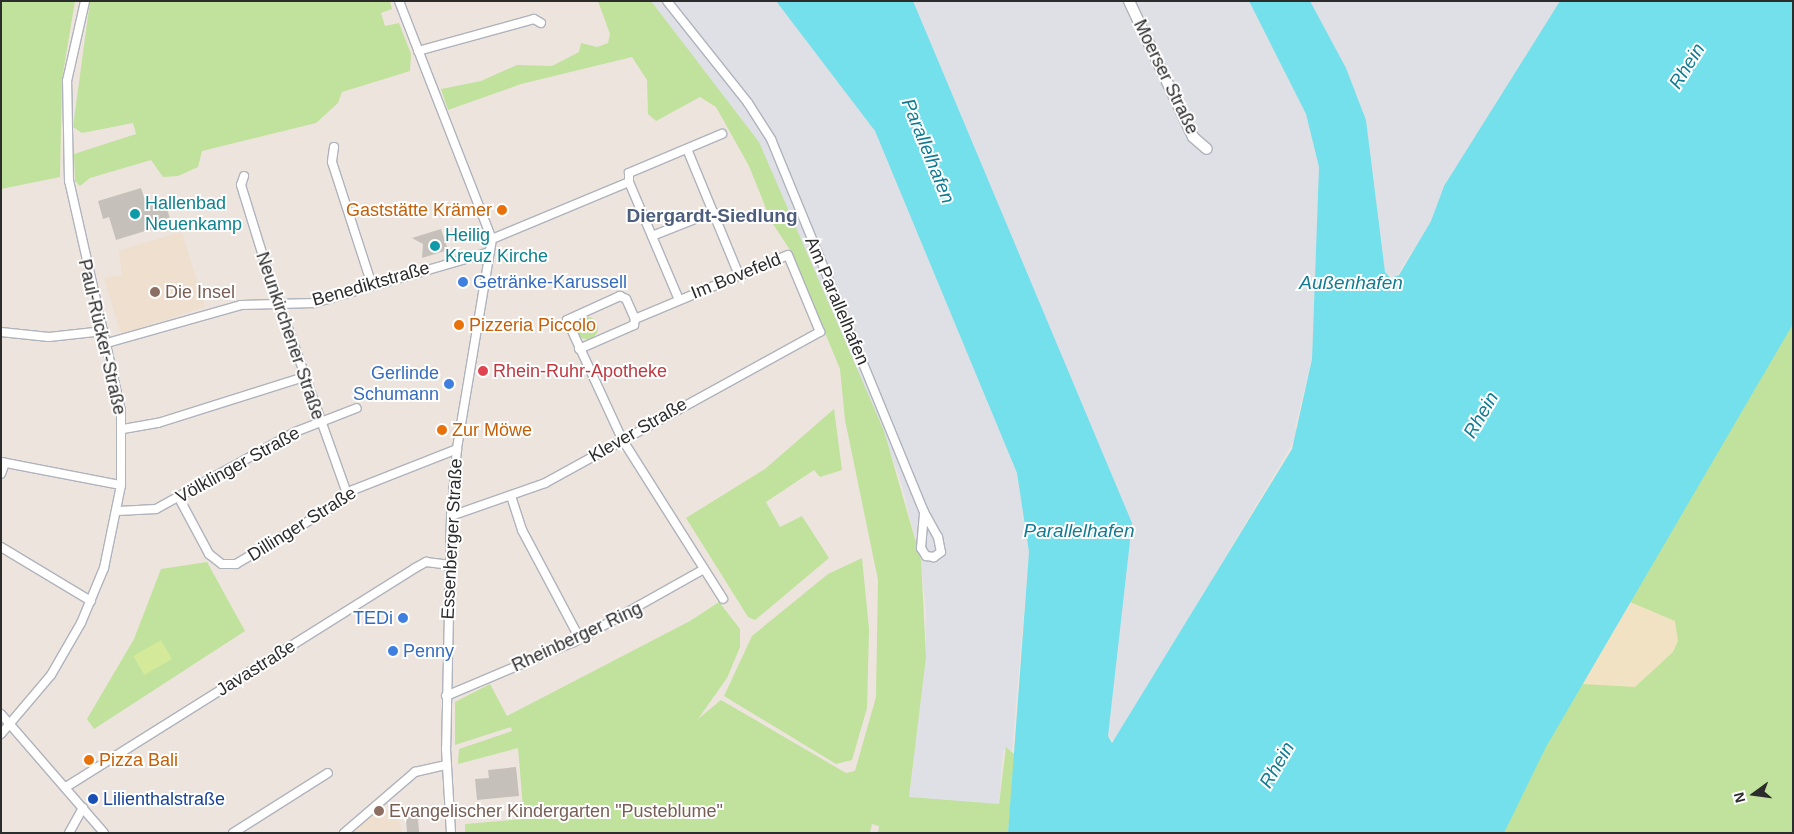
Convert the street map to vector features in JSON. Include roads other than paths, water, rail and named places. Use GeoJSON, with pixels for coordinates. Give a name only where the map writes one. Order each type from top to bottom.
{"type":"FeatureCollection","features":[{"type":"Feature","properties":{"kind":"street","name":"Paul-Rücker-Straße"},"geometry":{"type":"LineString","coordinates":[[1,734],[12,725],[51,675],[91,601],[118,511],[122,485],[123,429],[107,343],[76,226],[67,158],[67,81],[85,1]]}},
{"type":"Feature","properties":{"kind":"street"},"geometry":{"type":"LineString","coordinates":[[399,1],[492,239],[629,182]]}},
{"type":"Feature","properties":{"kind":"street","name":"Am Parallelhafen"},"geometry":{"type":"LineString","coordinates":[[667,1],[748,103],[771,139],[924,512],[941,548],[934,557],[926,556],[921,548],[924,512]]}},
{"type":"Feature","properties":{"kind":"street","name":"Moerser Straße"},"geometry":{"type":"LineString","coordinates":[[1129,1],[1193,137],[1207,149]]}},
{"type":"Feature","properties":{"kind":"street"},"geometry":{"type":"LineString","coordinates":[[418,51],[534,18],[541,23]]}},
{"type":"Feature","properties":{"kind":"street"},"geometry":{"type":"LineString","coordinates":[[678,300],[629,182],[629,173],[722,134]]}},
{"type":"Feature","properties":{"kind":"street"},"geometry":{"type":"LineString","coordinates":[[334,147],[332,162],[372,285]]}},
{"type":"Feature","properties":{"kind":"street"},"geometry":{"type":"LineString","coordinates":[[687,149],[740,275]]}},
{"type":"Feature","properties":{"kind":"street","name":"Neunkirchener Straße"},"geometry":{"type":"LineString","coordinates":[[244,176],[241,185],[278,303],[319,422],[347,494]]}},
{"type":"Feature","properties":{"kind":"street"},"geometry":{"type":"LineString","coordinates":[[652,236],[713,212]]}},
{"type":"Feature","properties":{"kind":"street","name":"Essenberger Straße"},"geometry":{"type":"LineString","coordinates":[[451,833],[446,765],[446,696],[451,516],[457,449],[492,239]]}},
{"type":"Feature","properties":{"kind":"street","name":"Benediktstraße"},"geometry":{"type":"LineString","coordinates":[[107,343],[241,304],[314,302],[490,252]]}},
{"type":"Feature","properties":{"kind":"street","name":"Im Bovefeld"},"geometry":{"type":"LineString","coordinates":[[579,349],[634,326],[635,319],[788,255],[820,332]]}},
{"type":"Feature","properties":{"kind":"street"},"geometry":{"type":"LineString","coordinates":[[635,319],[626,299],[620,296],[570,318],[568,324],[622,439],[724,599]]}},
{"type":"Feature","properties":{"kind":"street"},"geometry":{"type":"LineString","coordinates":[[1,332],[49,337],[104,331]]}},
{"type":"Feature","properties":{"kind":"street","name":"Klever Straße"},"geometry":{"type":"LineString","coordinates":[[451,516],[545,483],[622,439],[820,332]]}},
{"type":"Feature","properties":{"kind":"street"},"geometry":{"type":"LineString","coordinates":[[123,429],[158,423],[304,378]]}},
{"type":"Feature","properties":{"kind":"street","name":"Völklinger Straße"},"geometry":{"type":"LineString","coordinates":[[118,511],[146,513],[178,498],[319,422],[357,408]]}},
{"type":"Feature","properties":{"kind":"street","name":"Dillinger Straße"},"geometry":{"type":"LineString","coordinates":[[178,498],[209,554],[229,565],[277,543],[347,494],[457,449]]}},
{"type":"Feature","properties":{"kind":"street"},"geometry":{"type":"LineString","coordinates":[[1,474],[3,463],[122,485]]}},
{"type":"Feature","properties":{"kind":"street"},"geometry":{"type":"LineString","coordinates":[[511,496],[522,530],[580,639]]}},
{"type":"Feature","properties":{"kind":"street"},"geometry":{"type":"LineString","coordinates":[[1,547],[91,601]]}},
{"type":"Feature","properties":{"kind":"street","name":"Javastraße"},"geometry":{"type":"LineString","coordinates":[[66,787],[415,568],[426,562],[449,565]]}},
{"type":"Feature","properties":{"kind":"street","name":"Rheinberger Ring"},"geometry":{"type":"LineString","coordinates":[[446,696],[580,639],[704,570]]}},
{"type":"Feature","properties":{"kind":"street"},"geometry":{"type":"LineString","coordinates":[[1,714],[104,833]]}},
{"type":"Feature","properties":{"kind":"street"},"geometry":{"type":"LineString","coordinates":[[344,833],[415,772],[446,765]]}},
{"type":"Feature","properties":{"kind":"street"},"geometry":{"type":"LineString","coordinates":[[233,833],[328,774]]}},
{"type":"Feature","properties":{"kind":"street"},"geometry":{"type":"LineString","coordinates":[[69,833],[83,808]]}},
{"type":"Feature","properties":{"kind":"water"},"geometry":{"type":"Polygon","coordinates":[[[776,1],[913,1],[1132,523],[1108,736],[1112,743],[1292,449],[1312,359],[1319,167],[1306,114],[1249,1],[1310,1],[1346,68],[1366,120],[1385,272],[1391,278],[1399,275],[1431,221],[1444,186],[1560,1],[1793,1],[1793,324],[1546,747],[1504,833],[1008,833],[1029,552],[1017,473],[875,131],[776,1]]]}},
{"type":"Feature","properties":{"kind":"place","name":"Gaststätte Krämer"},"geometry":{"type":"Point","coordinates":[502,210]}},
{"type":"Feature","properties":{"kind":"place","name":"Hallenbad Neuenkamp"},"geometry":{"type":"Point","coordinates":[135,214]}},
{"type":"Feature","properties":{"kind":"place","name":"Heilig Kreuz Kirche"},"geometry":{"type":"Point","coordinates":[435,246]}},
{"type":"Feature","properties":{"kind":"place","name":"Getränke-Karussell"},"geometry":{"type":"Point","coordinates":[463,282]}},
{"type":"Feature","properties":{"kind":"place","name":"Die Insel"},"geometry":{"type":"Point","coordinates":[155,292]}},
{"type":"Feature","properties":{"kind":"place","name":"Pizzeria Piccolo"},"geometry":{"type":"Point","coordinates":[459,325]}},
{"type":"Feature","properties":{"kind":"place","name":"Rhein-Ruhr-Apotheke"},"geometry":{"type":"Point","coordinates":[483,371]}},
{"type":"Feature","properties":{"kind":"place","name":"Gerlinde Schumann"},"geometry":{"type":"Point","coordinates":[449,384]}},
{"type":"Feature","properties":{"kind":"place","name":"Zur Möwe"},"geometry":{"type":"Point","coordinates":[442,430]}},
{"type":"Feature","properties":{"kind":"place","name":"TEDi"},"geometry":{"type":"Point","coordinates":[403,618]}},
{"type":"Feature","properties":{"kind":"place","name":"Penny"},"geometry":{"type":"Point","coordinates":[393,651]}},
{"type":"Feature","properties":{"kind":"place","name":"Pizza Bali"},"geometry":{"type":"Point","coordinates":[89,760]}},
{"type":"Feature","properties":{"kind":"place","name":"Lilienthalstraße"},"geometry":{"type":"Point","coordinates":[93,799]}},
{"type":"Feature","properties":{"kind":"place","name":"Evangelischer Kindergarten \"Pusteblume\""},"geometry":{"type":"Point","coordinates":[379,811]}},
{"type":"Feature","properties":{"kind":"district","name":"Diergardt-Siedlung"},"geometry":{"type":"Point","coordinates":[712,216]}},
{"type":"Feature","properties":{"kind":"water label","name":"Rhein"},"geometry":{"type":"Point","coordinates":[1687,66]}},
{"type":"Feature","properties":{"kind":"water label","name":"Parallelhafen"},"geometry":{"type":"Point","coordinates":[928,151]}},
{"type":"Feature","properties":{"kind":"water label","name":"Außenhafen"},"geometry":{"type":"Point","coordinates":[1351,283]}},
{"type":"Feature","properties":{"kind":"water label","name":"Rhein"},"geometry":{"type":"Point","coordinates":[1481,415]}},
{"type":"Feature","properties":{"kind":"water label","name":"Parallelhafen"},"geometry":{"type":"Point","coordinates":[1079,531]}},
{"type":"Feature","properties":{"kind":"water label","name":"Rhein"},"geometry":{"type":"Point","coordinates":[1277,765]}}]}
